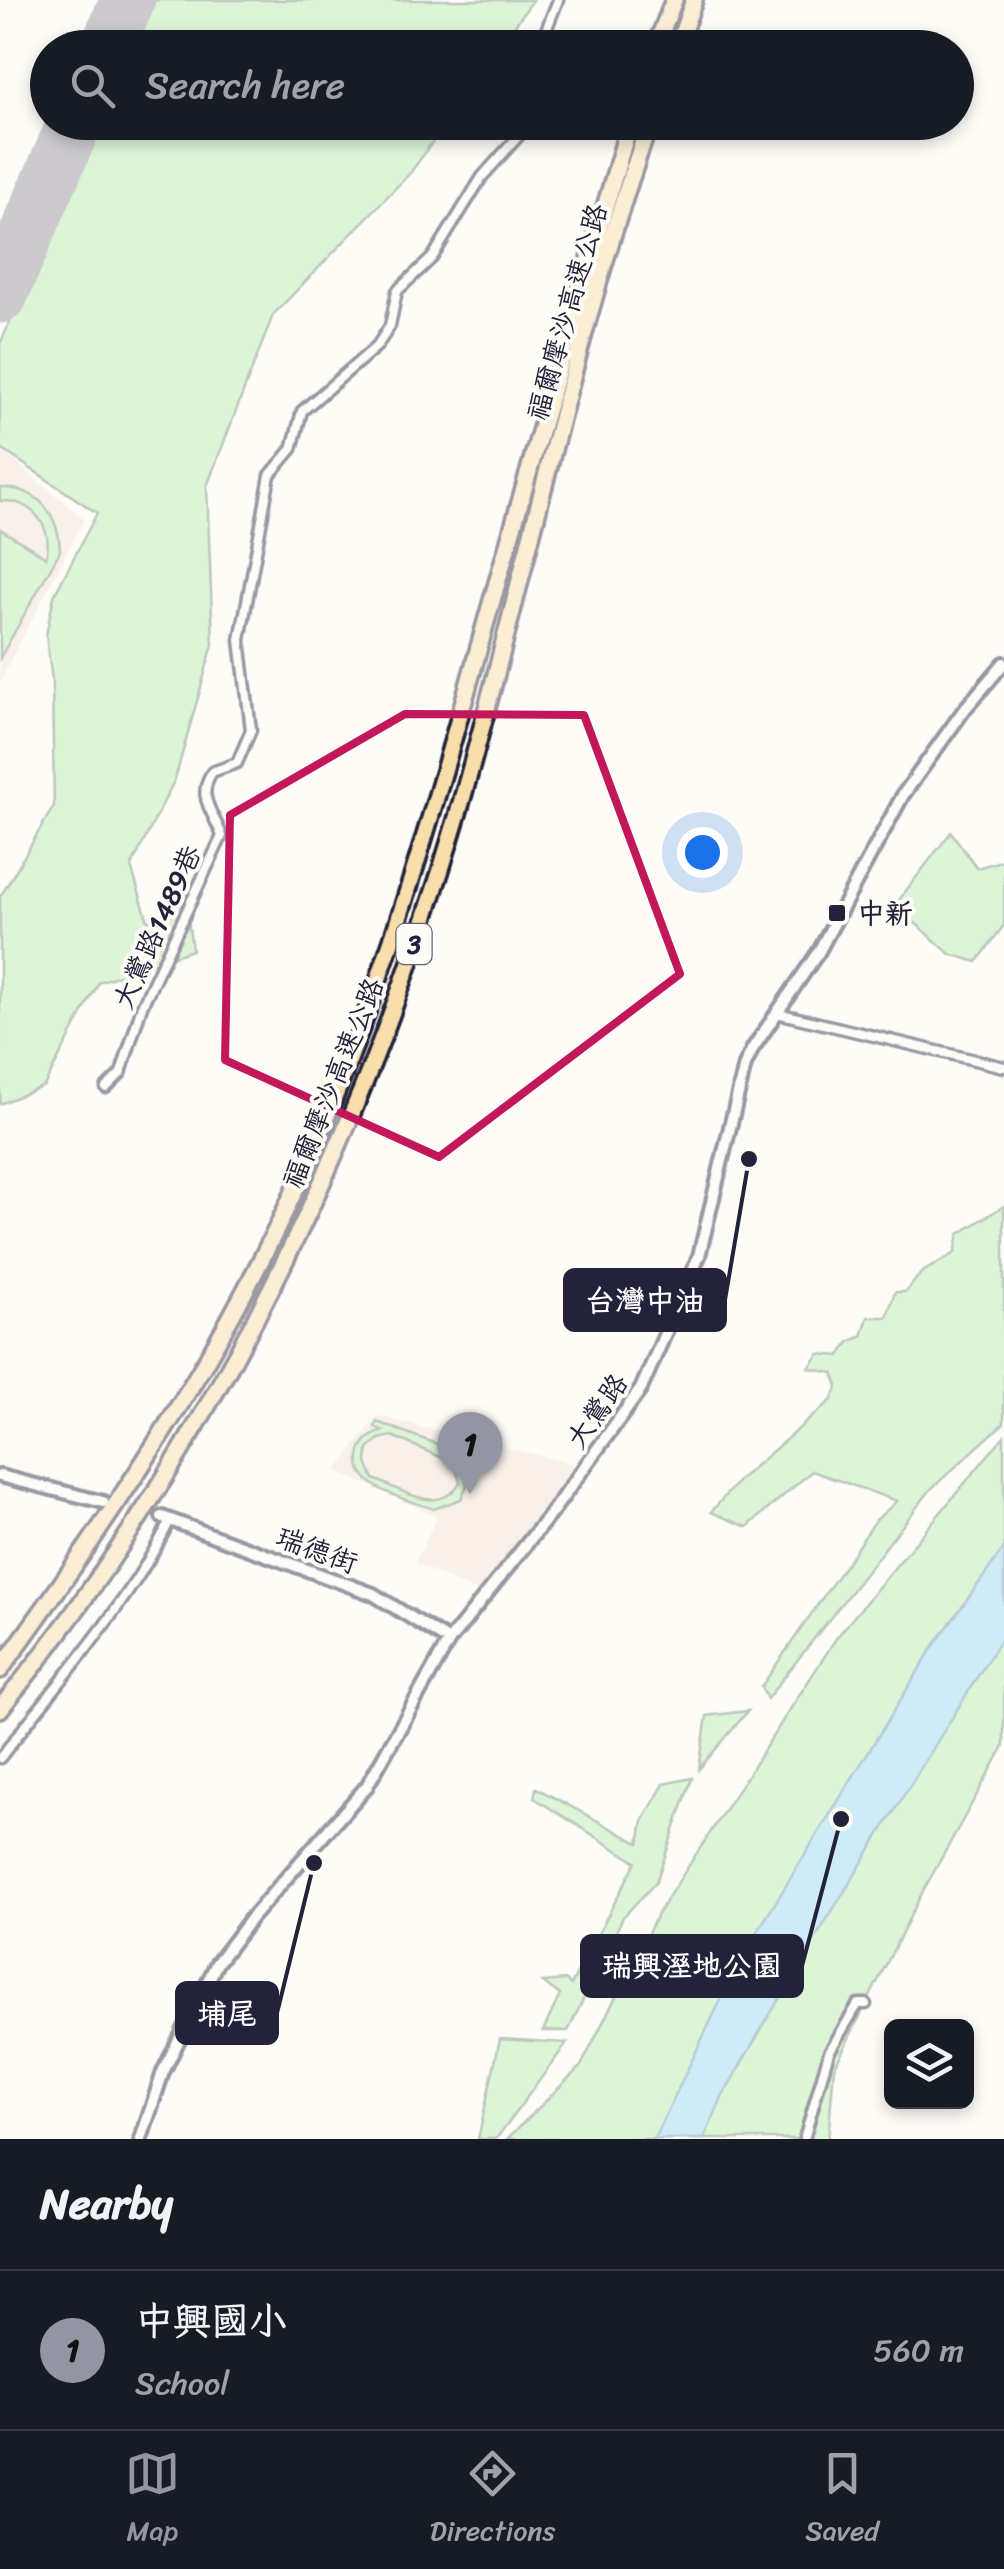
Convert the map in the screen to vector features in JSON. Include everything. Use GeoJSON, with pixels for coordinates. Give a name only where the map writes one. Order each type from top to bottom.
{"type":"FeatureCollection","features":[{"type":"Feature","properties":{"kind":"highway"},"geometry":{"type":"LineString","coordinates":[[662,30],[674,0]]}},
{"type":"Feature","properties":{"kind":"highway"},"geometry":{"type":"LineString","coordinates":[[683,30],[694,0]]}},
{"type":"Feature","properties":{"kind":"highway","name":"福爾摩沙高速公路"},"geometry":{"type":"LineString","coordinates":[[0,1670],[156,1446],[214,1350],[265,1252],[342,1075],[388,960],[435,812],[625,140]]}},
{"type":"Feature","properties":{"kind":"highway","name":"福爾摩沙高速公路"},"geometry":{"type":"LineString","coordinates":[[0,1709],[178,1461],[287,1261],[356,1098],[456,820],[553,451],[645,140]]}},
{"type":"Feature","properties":{"kind":"street"},"geometry":{"type":"LineString","coordinates":[[546,30],[558,0]]}},
{"type":"Feature","properties":{"kind":"street","name":"大鶯路1489巷"},"geometry":{"type":"LineString","coordinates":[[106,1088],[121,1073],[142,1006],[222,836],[203,798],[204,784],[212,772],[236,764],[251,730],[240,640],[270,475],[292,449],[302,411],[377,346],[390,326],[397,291],[420,268],[466,207],[482,177],[515,140]]}},
{"type":"Feature","properties":{"kind":"street","name":"大鶯路"},"geometry":{"type":"LineString","coordinates":[[142,2139],[163,2072],[217,1963],[252,1917],[367,1786],[449,1641],[552,1512],[649,1374],[700,1256],[745,1065],[819,951],[903,796],[964,710],[1004,663]]}},
{"type":"Feature","properties":{"kind":"street"},"geometry":{"type":"LineString","coordinates":[[777,1013],[1004,1068]]}},
{"type":"Feature","properties":{"kind":"street"},"geometry":{"type":"LineString","coordinates":[[0,1476],[103,1502]]}},
{"type":"Feature","properties":{"kind":"street"},"geometry":{"type":"LineString","coordinates":[[0,1758],[160,1542],[166,1518]]}},
{"type":"Feature","properties":{"kind":"street","name":"瑞德街"},"geometry":{"type":"LineString","coordinates":[[166,1518],[373,1594],[449,1641]]}},
{"type":"Feature","properties":{"kind":"street"},"geometry":{"type":"LineString","coordinates":[[804,2139],[829,2052],[858,2004],[866,2004]]}},
{"type":"Feature","properties":{"kind":"highlighted area"},"geometry":{"type":"Polygon","coordinates":[[[405,714],[584,715],[680,974],[439,1157],[225,1060],[230,815],[405,714]]]}},
{"type":"Feature","properties":{"kind":"shaded area"},"geometry":{"type":"Polygon","coordinates":[[[0,449],[84,519],[0,681],[0,449]]]}},
{"type":"Feature","properties":{"kind":"shaded area"},"geometry":{"type":"Polygon","coordinates":[[[377,1416],[574,1464],[520,1545],[478,1593],[415,1563],[437,1517],[337,1471],[377,1416]]]}},
{"type":"Feature","properties":{"kind":"green space"},"geometry":{"type":"Polygon","coordinates":[[[152,0],[533,0],[511,30],[139,30],[152,0]]]}},
{"type":"Feature","properties":{"kind":"green space"},"geometry":{"type":"Polygon","coordinates":[[[92,140],[434,140],[411,172],[273,315],[207,486],[213,644],[175,779],[131,867],[148,921],[187,910],[192,950],[99,982],[44,1086],[0,1104],[0,897],[54,806],[52,680],[46,635],[54,596],[97,513],[0,448],[0,344],[92,140]]]}},
{"type":"Feature","properties":{"kind":"green space"},"geometry":{"type":"Polygon","coordinates":[[[0,488],[26,492],[44,506],[56,526],[60,551],[0,658],[0,529],[46,557],[48,546],[38,517],[21,505],[0,501],[0,488]]]}},
{"type":"Feature","properties":{"kind":"green space"},"geometry":{"type":"Polygon","coordinates":[[[951,832],[977,868],[1004,860],[1004,925],[977,962],[950,954],[895,905],[951,832]]]}},
{"type":"Feature","properties":{"kind":"green space"},"geometry":{"type":"Polygon","coordinates":[[[1004,1206],[1004,1423],[931,1489],[767,1699],[761,1687],[876,1520],[897,1501],[812,1471],[747,1527],[711,1512],[740,1479],[832,1400],[838,1386],[833,1373],[809,1368],[819,1354],[840,1356],[849,1342],[862,1336],[868,1317],[887,1317],[895,1292],[906,1292],[921,1273],[955,1253],[959,1234],[1004,1206]]]}},
{"type":"Feature","properties":{"kind":"green space"},"geometry":{"type":"Polygon","coordinates":[[[377,1422],[480,1460],[475,1469],[463,1464],[467,1485],[461,1499],[434,1509],[372,1483],[359,1464],[364,1443],[383,1431],[375,1427],[377,1422]],[[392,1436],[379,1439],[368,1449],[367,1463],[374,1479],[420,1498],[442,1498],[452,1492],[460,1482],[454,1463],[392,1436]]]}},
{"type":"Feature","properties":{"kind":"green space"},"geometry":{"type":"Polygon","coordinates":[[[1004,1436],[1004,1746],[922,1893],[834,2068],[828,2139],[507,2139],[581,2066],[658,1913],[837,1637],[1004,1436]]]}},
{"type":"Feature","properties":{"kind":"green space"},"geometry":{"type":"Polygon","coordinates":[[[748,1711],[699,1769],[707,1716],[748,1711]]]}},
{"type":"Feature","properties":{"kind":"green space"},"geometry":{"type":"Polygon","coordinates":[[[692,1778],[656,1882],[623,1917],[568,2031],[543,2031],[560,1995],[543,1982],[565,1980],[571,1985],[636,1862],[534,1798],[536,1788],[639,1843],[643,1821],[664,1784],[692,1778]]]}},
{"type":"Feature","properties":{"kind":"green space"},"geometry":{"type":"Polygon","coordinates":[[[500,2039],[567,2043],[496,2139],[478,2139],[500,2039]]]}},
{"type":"Feature","properties":{"kind":"water"},"geometry":{"type":"Polygon","coordinates":[[[1004,1548],[1004,1634],[800,1963],[723,2095],[704,2139],[654,2139],[740,1960],[933,1647],[1004,1548]]]}},
{"type":"Feature","properties":{"kind":"runway"},"geometry":{"type":"LineString","coordinates":[[115,30],[128,0]]}},
{"type":"Feature","properties":{"kind":"runway"},"geometry":{"type":"LineString","coordinates":[[0,296],[67,140]]}},
{"type":"Feature","properties":{"kind":"tunnel"},"geometry":{"type":"LineString","coordinates":[[114,1505],[162,1517]]}},
{"type":"Feature","properties":{"kind":"place","name":"中新"},"geometry":{"type":"Point","coordinates":[837,913]}},
{"type":"Feature","properties":{"kind":"place","name":"台灣中油"},"geometry":{"type":"Point","coordinates":[749,1159]}},
{"type":"Feature","properties":{"kind":"place","name":"中興國小"},"geometry":{"type":"Point","coordinates":[470,1494]}},
{"type":"Feature","properties":{"kind":"place","name":"瑞興溼地公園"},"geometry":{"type":"Point","coordinates":[841,1819]}},
{"type":"Feature","properties":{"kind":"place","name":"埔尾"},"geometry":{"type":"Point","coordinates":[314,1863]}}]}
